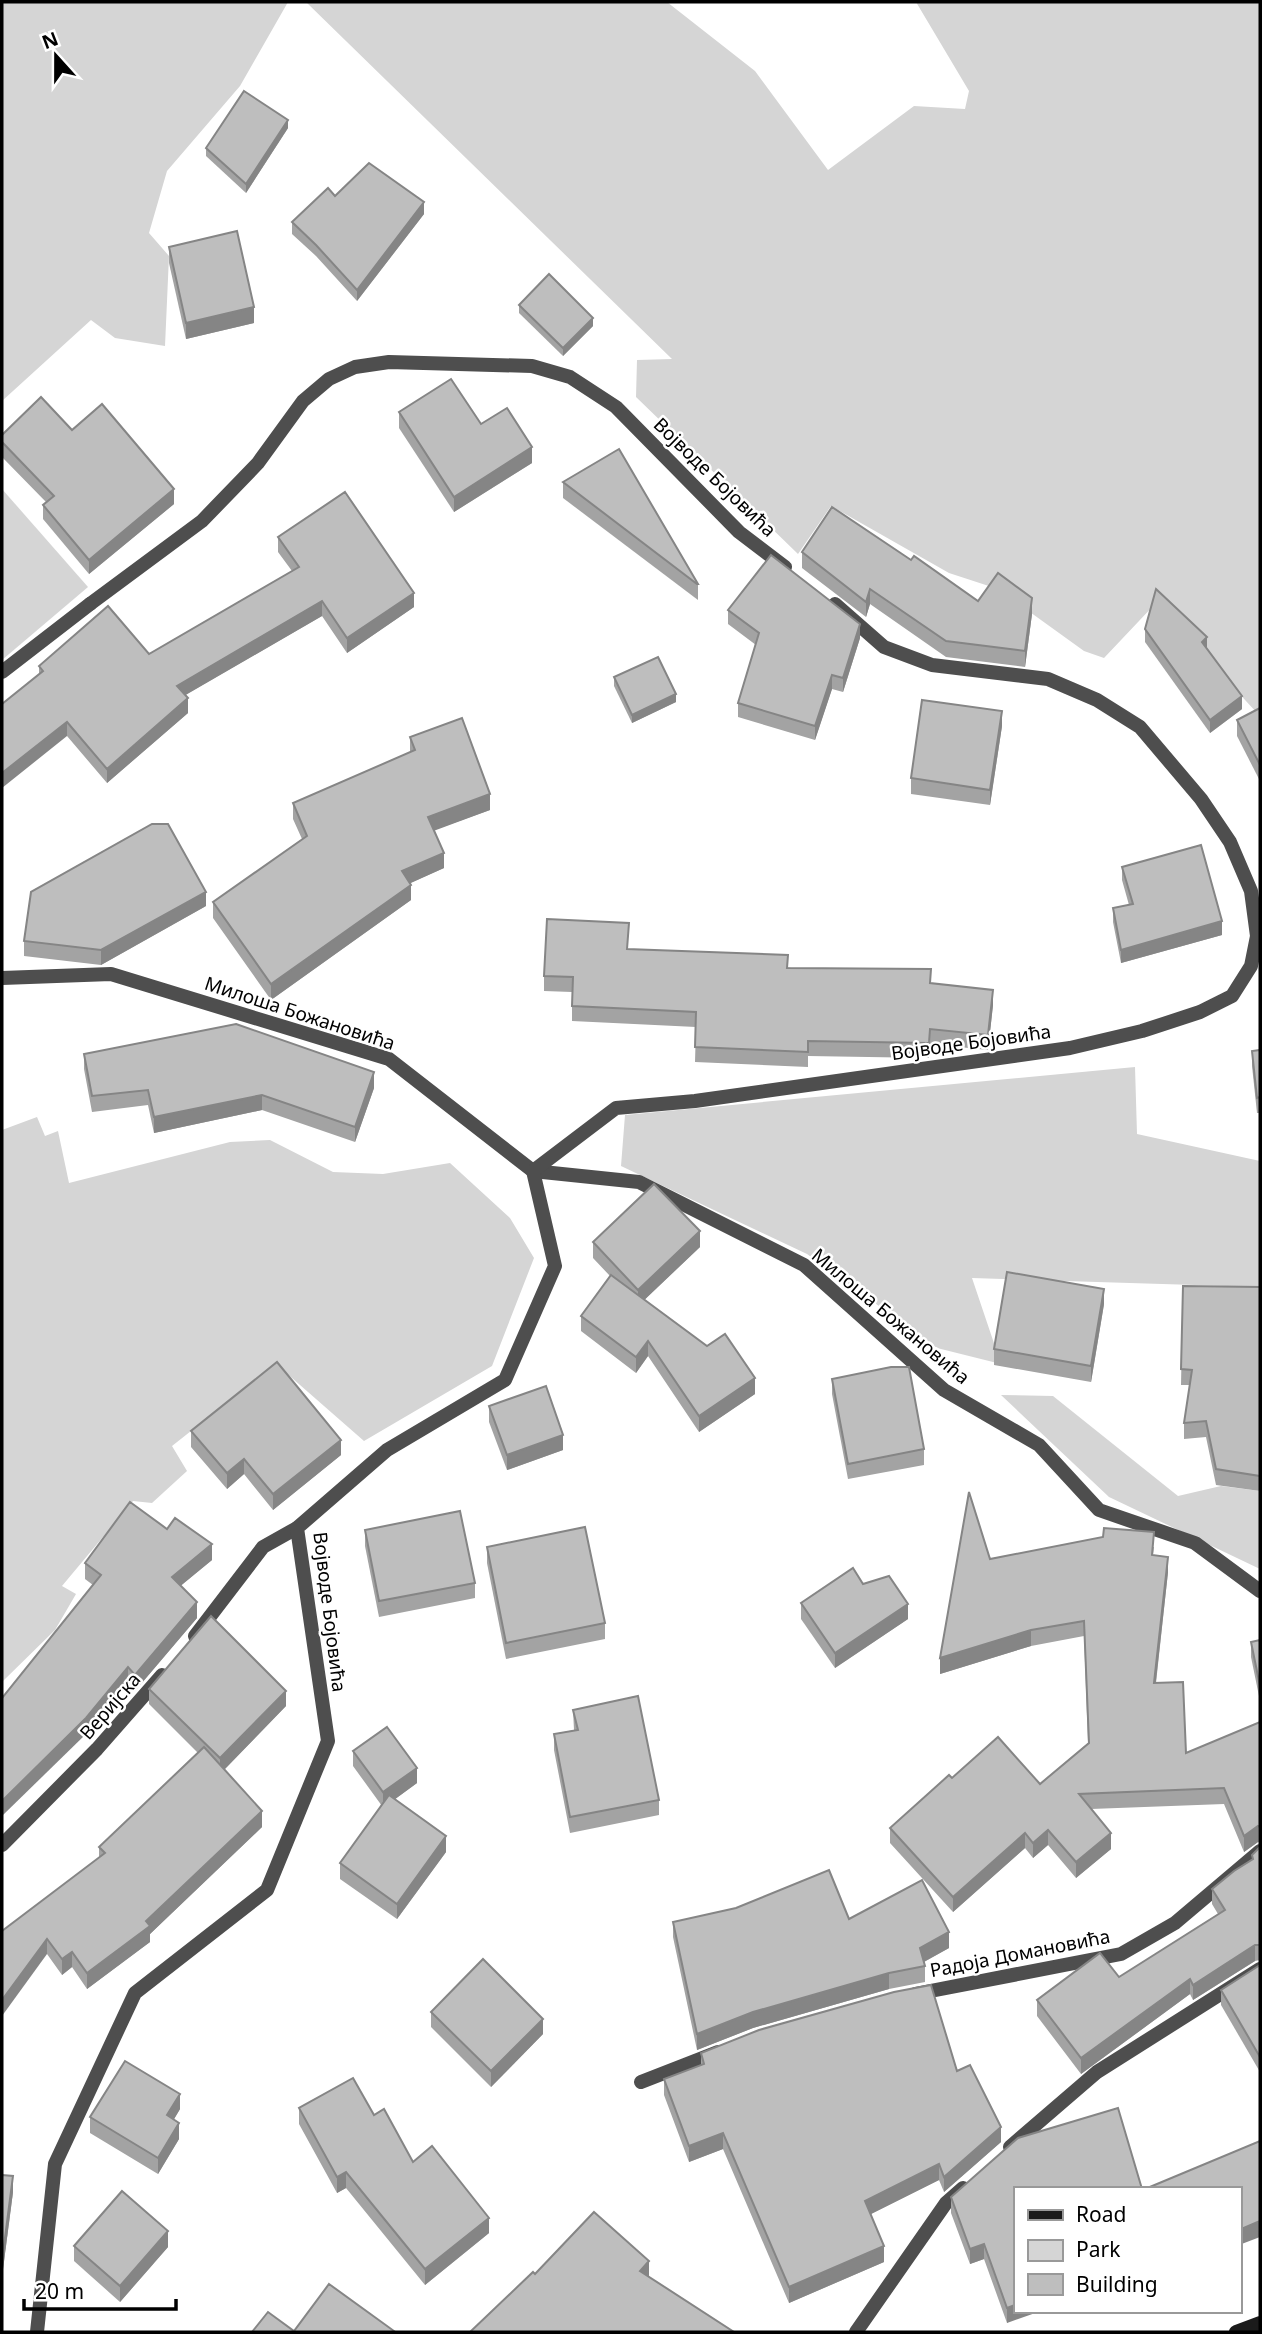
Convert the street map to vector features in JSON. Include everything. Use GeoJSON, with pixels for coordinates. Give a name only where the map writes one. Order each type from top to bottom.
{"type":"FeatureCollection","features":[{"type":"Feature","properties":{"kind":"street","name":"Војводе Бојовића"},"geometry":{"type":"LineString","coordinates":[[2,672],[202,521],[258,463],[303,401],[330,379],[355,367],[389,362],[532,366],[570,376],[616,407],[739,531],[792,572]]}},
{"type":"Feature","properties":{"kind":"street","name":"Војводе Бојовића"},"geometry":{"type":"LineString","coordinates":[[37,2332],[55,2164],[135,1993],[267,1890],[328,1741],[297,1528],[387,1450],[505,1380],[555,1266],[533,1171],[616,1108],[695,1101],[1070,1048],[1142,1031],[1200,1012],[1232,996],[1251,966],[1257,936],[1251,891],[1230,842],[1200,799],[1140,727],[1097,700],[1048,679],[932,664],[884,647],[824,596]]}},
{"type":"Feature","properties":{"kind":"street","name":"Милоша Божановића"},"geometry":{"type":"LineString","coordinates":[[2,978],[111,974],[390,1059],[533,1171],[639,1182],[804,1265],[944,1390],[1040,1445],[1099,1510],[1195,1543],[1260,1591]]}},
{"type":"Feature","properties":{"kind":"street"},"geometry":{"type":"LineString","coordinates":[[186,1648],[263,1547],[297,1528]]}},
{"type":"Feature","properties":{"kind":"street","name":"Веријска"},"geometry":{"type":"LineString","coordinates":[[2,1845],[97,1749],[168,1668]]}},
{"type":"Feature","properties":{"kind":"street","name":"Радоја Домановића"},"geometry":{"type":"LineString","coordinates":[[905,1996],[1121,1954],[1175,1923],[1260,1851]]}},
{"type":"Feature","properties":{"kind":"street"},"geometry":{"type":"LineString","coordinates":[[996,2159],[1097,2072],[1260,1969]]}},
{"type":"Feature","properties":{"kind":"street"},"geometry":{"type":"LineString","coordinates":[[641,2082],[730,2047]]}},
{"type":"Feature","properties":{"kind":"street"},"geometry":{"type":"LineString","coordinates":[[856,2332],[946,2203],[976,2176]]}},
{"type":"Feature","properties":{"kind":"street"},"geometry":{"type":"LineString","coordinates":[[1236,2332],[1260,2323]]}},
{"type":"Feature","properties":{"kind":"green space"},"geometry":{"type":"Polygon","coordinates":[[[2,2],[288,2],[240,86],[167,171],[149,233],[169,256],[165,346],[115,338],[91,320],[2,401],[2,2]]]}},
{"type":"Feature","properties":{"kind":"green space"},"geometry":{"type":"Polygon","coordinates":[[[306,2],[667,2],[755,71],[828,170],[914,106],[965,109],[969,91],[916,2],[1260,2],[1260,707],[1257,713],[1156,603],[1104,658],[1084,651],[998,589],[949,573],[831,506],[798,554],[636,397],[637,360],[672,359],[306,2]]]}},
{"type":"Feature","properties":{"kind":"green space"},"geometry":{"type":"Polygon","coordinates":[[[2,489],[88,587],[2,660],[2,489]]]}},
{"type":"Feature","properties":{"kind":"green space"},"geometry":{"type":"Polygon","coordinates":[[[1135,1067],[1137,1134],[1260,1161],[1260,1287],[972,1278],[1001,1364],[937,1348],[807,1254],[621,1166],[625,1115],[1135,1067]]]}},
{"type":"Feature","properties":{"kind":"green space"},"geometry":{"type":"Polygon","coordinates":[[[37,1117],[45,1136],[58,1131],[69,1183],[230,1142],[270,1140],[333,1172],[383,1174],[450,1163],[510,1218],[534,1258],[492,1366],[364,1441],[276,1364],[172,1446],[187,1471],[152,1503],[133,1501],[62,1586],[76,1594],[55,1630],[2,1682],[2,1130],[37,1117]]]}},
{"type":"Feature","properties":{"kind":"green space"},"geometry":{"type":"Polygon","coordinates":[[[1001,1395],[1053,1396],[1178,1496],[1221,1486],[1260,1491],[1260,1569],[1109,1497],[1001,1395]]]}},
{"type":"Feature","properties":{"kind":"building"},"geometry":{"type":"Polygon","coordinates":[[[244,91],[288,120],[246,184],[206,148],[244,91]]]}},
{"type":"Feature","properties":{"kind":"building"},"geometry":{"type":"Polygon","coordinates":[[[369,163],[424,202],[357,290],[292,222],[328,188],[335,196],[369,163]]]}},
{"type":"Feature","properties":{"kind":"building"},"geometry":{"type":"Polygon","coordinates":[[[237,231],[254,307],[186,323],[169,247],[237,231]]]}},
{"type":"Feature","properties":{"kind":"building"},"geometry":{"type":"Polygon","coordinates":[[[549,274],[593,318],[563,348],[519,305],[549,274]]]}},
{"type":"Feature","properties":{"kind":"building"},"geometry":{"type":"Polygon","coordinates":[[[451,379],[481,424],[507,408],[532,447],[454,497],[399,412],[451,379]]]}},
{"type":"Feature","properties":{"kind":"building"},"geometry":{"type":"Polygon","coordinates":[[[41,397],[72,430],[102,404],[174,489],[89,560],[43,505],[54,496],[2,442],[2,435],[41,397]]]}},
{"type":"Feature","properties":{"kind":"building"},"geometry":{"type":"Polygon","coordinates":[[[619,449],[698,584],[563,482],[619,449]]]}},
{"type":"Feature","properties":{"kind":"building"},"geometry":{"type":"Polygon","coordinates":[[[345,492],[414,593],[347,638],[322,601],[177,686],[188,698],[107,769],[67,722],[2,773],[2,704],[43,671],[39,666],[108,606],[149,654],[299,567],[278,537],[345,492]]]}},
{"type":"Feature","properties":{"kind":"building"},"geometry":{"type":"Polygon","coordinates":[[[832,507],[911,560],[914,556],[978,601],[998,573],[1032,598],[1025,651],[946,641],[870,589],[866,602],[802,552],[832,507]]]}},
{"type":"Feature","properties":{"kind":"building"},"geometry":{"type":"Polygon","coordinates":[[[771,555],[860,624],[843,678],[832,675],[815,726],[738,703],[759,633],[728,610],[771,555]]]}},
{"type":"Feature","properties":{"kind":"building"},"geometry":{"type":"Polygon","coordinates":[[[1156,589],[1207,637],[1202,642],[1242,696],[1210,720],[1145,629],[1156,589]]]}},
{"type":"Feature","properties":{"kind":"building"},"geometry":{"type":"Polygon","coordinates":[[[658,657],[676,694],[632,715],[614,677],[658,657]]]}},
{"type":"Feature","properties":{"kind":"building"},"geometry":{"type":"Polygon","coordinates":[[[922,700],[1002,711],[990,790],[911,778],[922,700]]]}},
{"type":"Feature","properties":{"kind":"building"},"geometry":{"type":"Polygon","coordinates":[[[1260,708],[1260,765],[1237,720],[1260,708]]]}},
{"type":"Feature","properties":{"kind":"building"},"geometry":{"type":"Polygon","coordinates":[[[462,718],[490,794],[428,817],[444,853],[402,871],[411,885],[271,984],[213,902],[307,836],[293,803],[415,750],[410,737],[462,718]]]}},
{"type":"Feature","properties":{"kind":"building"},"geometry":{"type":"Polygon","coordinates":[[[152,824],[168,824],[206,892],[101,950],[24,941],[31,892],[152,824]]]}},
{"type":"Feature","properties":{"kind":"building"},"geometry":{"type":"Polygon","coordinates":[[[1201,845],[1222,921],[1121,950],[1113,908],[1133,904],[1122,867],[1201,845]]]}},
{"type":"Feature","properties":{"kind":"building"},"geometry":{"type":"Polygon","coordinates":[[[547,919],[629,923],[627,949],[788,955],[787,968],[931,969],[930,983],[993,990],[988,1035],[930,1029],[929,1043],[808,1041],[808,1052],[695,1047],[696,1012],[572,1006],[573,977],[544,976],[547,919]]]}},
{"type":"Feature","properties":{"kind":"building"},"geometry":{"type":"Polygon","coordinates":[[[236,1024],[374,1072],[355,1127],[262,1095],[154,1117],[148,1090],[92,1096],[84,1054],[236,1024]]]}},
{"type":"Feature","properties":{"kind":"building"},"geometry":{"type":"Polygon","coordinates":[[[1260,1050],[1260,1097],[1257,1098],[1252,1051],[1260,1050]]]}},
{"type":"Feature","properties":{"kind":"building"},"geometry":{"type":"Polygon","coordinates":[[[654,1184],[700,1231],[638,1290],[593,1242],[654,1184]]]}},
{"type":"Feature","properties":{"kind":"building"},"geometry":{"type":"Polygon","coordinates":[[[1007,1272],[1104,1289],[1091,1366],[994,1349],[1007,1272]]]}},
{"type":"Feature","properties":{"kind":"building"},"geometry":{"type":"Polygon","coordinates":[[[611,1275],[707,1346],[725,1334],[755,1378],[699,1416],[648,1341],[636,1357],[581,1316],[611,1275]]]}},
{"type":"Feature","properties":{"kind":"building"},"geometry":{"type":"Polygon","coordinates":[[[1183,1286],[1260,1287],[1260,1476],[1216,1469],[1206,1421],[1184,1423],[1192,1370],[1181,1369],[1183,1286]]]}},
{"type":"Feature","properties":{"kind":"building"},"geometry":{"type":"Polygon","coordinates":[[[277,1362],[341,1440],[273,1494],[244,1459],[227,1473],[191,1431],[277,1362]]]}},
{"type":"Feature","properties":{"kind":"building"},"geometry":{"type":"Polygon","coordinates":[[[891,1367],[909,1367],[924,1449],[848,1464],[832,1379],[891,1367]]]}},
{"type":"Feature","properties":{"kind":"building"},"geometry":{"type":"Polygon","coordinates":[[[546,1386],[563,1435],[507,1455],[489,1406],[546,1386]]]}},
{"type":"Feature","properties":{"kind":"building"},"geometry":{"type":"Polygon","coordinates":[[[969,1492],[990,1559],[1103,1537],[1104,1528],[1154,1532],[1152,1555],[1168,1557],[1154,1683],[1183,1682],[1186,1753],[1260,1722],[1260,1827],[1244,1836],[1224,1788],[1079,1794],[1111,1833],[1076,1862],[1048,1830],[1033,1843],[1025,1833],[953,1897],[890,1828],[949,1775],[952,1778],[998,1737],[1040,1784],[1089,1743],[1084,1621],[1031,1630],[940,1658],[969,1492]]]}},
{"type":"Feature","properties":{"kind":"building"},"geometry":{"type":"Polygon","coordinates":[[[130,1502],[167,1529],[175,1518],[212,1544],[172,1577],[197,1602],[135,1675],[128,1667],[86,1718],[2,1801],[2,1698],[101,1575],[85,1563],[130,1502]]]}},
{"type":"Feature","properties":{"kind":"building"},"geometry":{"type":"Polygon","coordinates":[[[460,1511],[475,1583],[379,1601],[365,1530],[460,1511]]]}},
{"type":"Feature","properties":{"kind":"building"},"geometry":{"type":"Polygon","coordinates":[[[585,1527],[605,1623],[506,1643],[487,1547],[585,1527]]]}},
{"type":"Feature","properties":{"kind":"building"},"geometry":{"type":"Polygon","coordinates":[[[853,1568],[863,1584],[889,1576],[908,1604],[835,1653],[801,1603],[853,1568]]]}},
{"type":"Feature","properties":{"kind":"building"},"geometry":{"type":"Polygon","coordinates":[[[211,1616],[286,1691],[220,1758],[149,1689],[211,1616]]]}},
{"type":"Feature","properties":{"kind":"building"},"geometry":{"type":"Polygon","coordinates":[[[1260,1640],[1260,1686],[1251,1642],[1260,1640]]]}},
{"type":"Feature","properties":{"kind":"building"},"geometry":{"type":"Polygon","coordinates":[[[638,1696],[659,1800],[570,1817],[554,1734],[578,1730],[573,1710],[638,1696]]]}},
{"type":"Feature","properties":{"kind":"building"},"geometry":{"type":"Polygon","coordinates":[[[387,1727],[417,1768],[383,1792],[353,1751],[387,1727]]]}},
{"type":"Feature","properties":{"kind":"building"},"geometry":{"type":"Polygon","coordinates":[[[204,1747],[262,1811],[146,1921],[150,1926],[87,1973],[72,1952],[62,1959],[47,1939],[2,2000],[2,1931],[105,1853],[99,1847],[204,1747]]]}},
{"type":"Feature","properties":{"kind":"building"},"geometry":{"type":"Polygon","coordinates":[[[389,1795],[446,1836],[397,1904],[340,1863],[389,1795]]]}},
{"type":"Feature","properties":{"kind":"building"},"geometry":{"type":"Polygon","coordinates":[[[1260,1847],[1260,1945],[1255,1945],[1193,1985],[1190,1979],[1081,2058],[1037,2000],[1100,1953],[1119,1977],[1225,1910],[1212,1889],[1253,1859],[1252,1855],[1260,1847]]]}},
{"type":"Feature","properties":{"kind":"building"},"geometry":{"type":"Polygon","coordinates":[[[829,1870],[849,1919],[922,1880],[949,1932],[920,1948],[925,1966],[889,1973],[753,2012],[697,2034],[673,1922],[736,1908],[829,1870]]]}},
{"type":"Feature","properties":{"kind":"building"},"geometry":{"type":"Polygon","coordinates":[[[483,1959],[543,2019],[491,2071],[431,2012],[483,1959]]]}},
{"type":"Feature","properties":{"kind":"building"},"geometry":{"type":"Polygon","coordinates":[[[1260,1965],[1260,2057],[1221,1990],[1260,1965]]]}},
{"type":"Feature","properties":{"kind":"building"},"geometry":{"type":"Polygon","coordinates":[[[931,1985],[957,2071],[970,2065],[1001,2127],[944,2177],[939,2164],[865,2201],[884,2246],[789,2287],[723,2133],[689,2146],[664,2079],[704,2064],[701,2053],[759,2030],[894,1992],[931,1985]]]}},
{"type":"Feature","properties":{"kind":"building"},"geometry":{"type":"Polygon","coordinates":[[[125,2061],[180,2094],[167,2115],[179,2123],[158,2158],[90,2117],[125,2061]]]}},
{"type":"Feature","properties":{"kind":"building"},"geometry":{"type":"Polygon","coordinates":[[[353,2078],[374,2115],[384,2109],[413,2162],[432,2146],[489,2218],[425,2269],[346,2172],[337,2177],[299,2108],[353,2078]]]}},
{"type":"Feature","properties":{"kind":"building"},"geometry":{"type":"Polygon","coordinates":[[[1118,2108],[1141,2187],[1014,2187],[1014,2305],[1007,2308],[984,2244],[970,2249],[951,2197],[1018,2138],[1118,2108]]]}},
{"type":"Feature","properties":{"kind":"building"},"geometry":{"type":"Polygon","coordinates":[[[1260,2141],[1260,2221],[1241,2229],[1241,2187],[1150,2187],[1260,2141]]]}},
{"type":"Feature","properties":{"kind":"building"},"geometry":{"type":"Polygon","coordinates":[[[2,2175],[13,2176],[3,2253],[2,2253],[2,2175]]]}},
{"type":"Feature","properties":{"kind":"building"},"geometry":{"type":"Polygon","coordinates":[[[122,2191],[168,2231],[120,2286],[74,2246],[122,2191]]]}},
{"type":"Feature","properties":{"kind":"building"},"geometry":{"type":"Polygon","coordinates":[[[594,2212],[649,2261],[640,2271],[734,2332],[470,2332],[533,2272],[535,2274],[594,2212]]]}},
{"type":"Feature","properties":{"kind":"building"},"geometry":{"type":"Polygon","coordinates":[[[329,2284],[394,2331],[252,2332],[268,2312],[294,2331],[329,2284]]]}}]}
